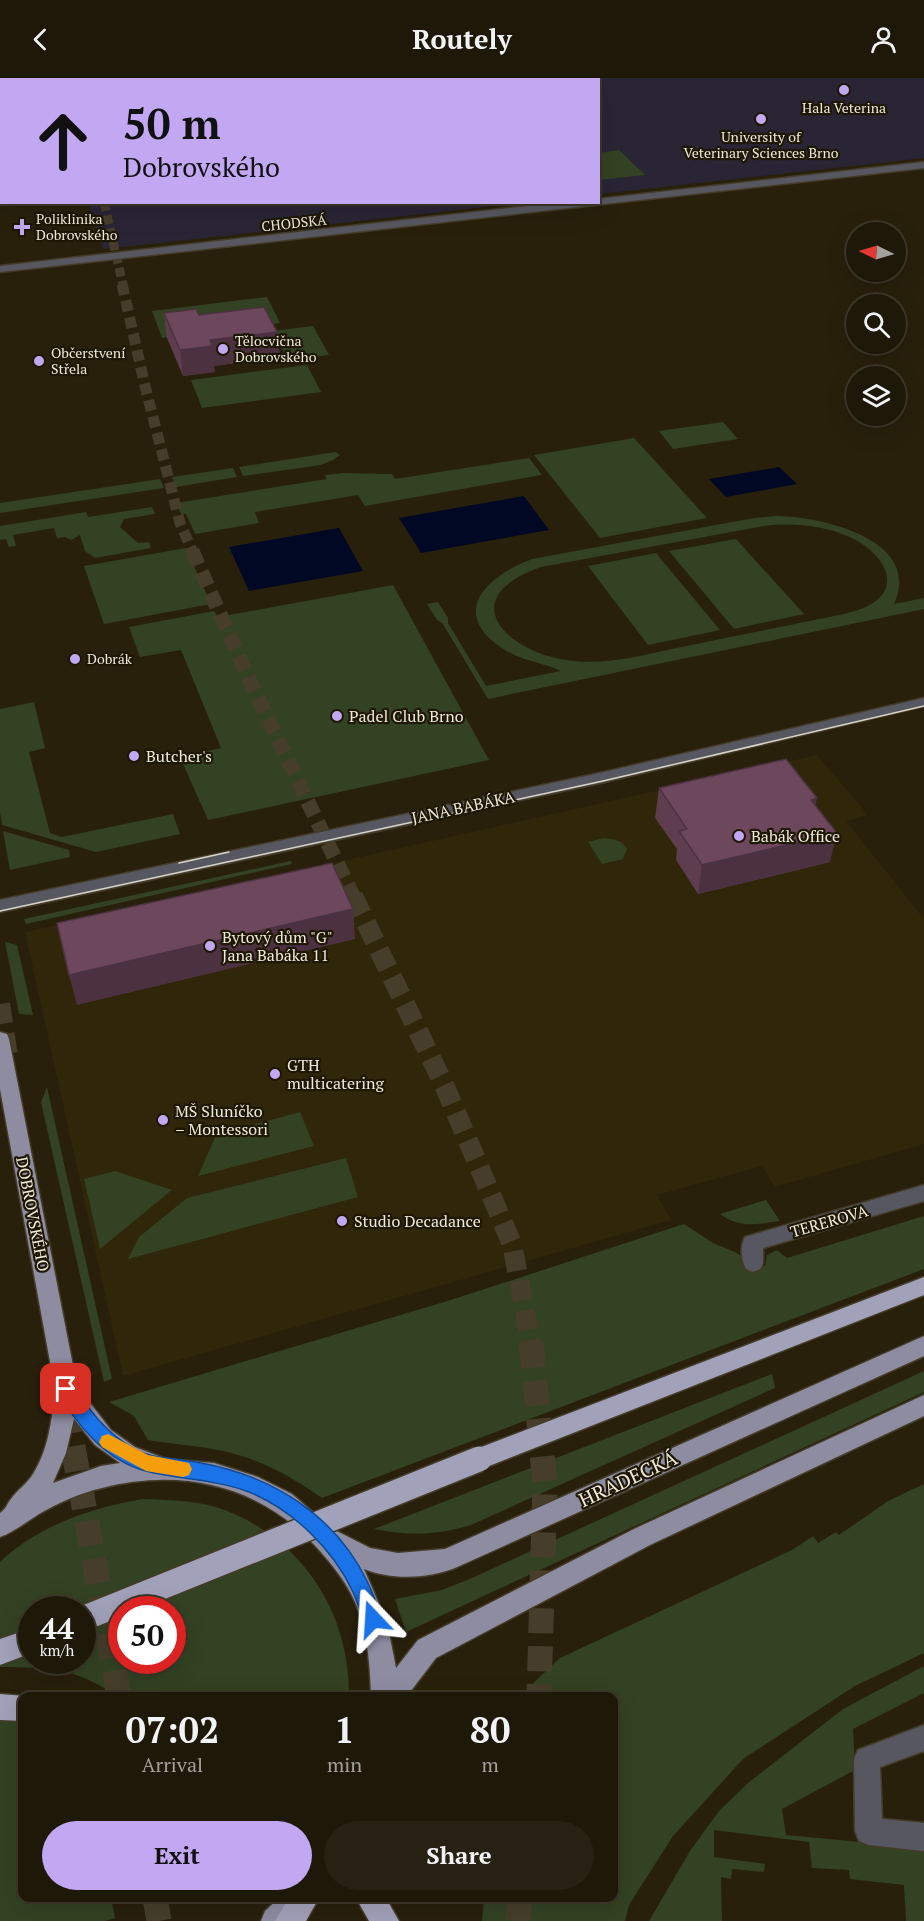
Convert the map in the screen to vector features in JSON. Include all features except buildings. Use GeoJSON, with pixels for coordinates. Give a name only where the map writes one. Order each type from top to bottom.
{"type":"FeatureCollection","features":[{"type":"Feature","properties":{"kind":"highway"},"geometry":{"type":"LineString","coordinates":[[96,1613],[479,1459],[924,1286]]}},
{"type":"Feature","properties":{"kind":"highway"},"geometry":{"type":"LineString","coordinates":[[0,1653],[18,1646]]}},
{"type":"Feature","properties":{"kind":"highway"},"geometry":{"type":"LineString","coordinates":[[0,1707],[18,1708]]}},
{"type":"Feature","properties":{"kind":"highway"},"geometry":{"type":"LineString","coordinates":[[289,1921],[302,1902]]}},
{"type":"Feature","properties":{"kind":"highway"},"geometry":{"type":"LineString","coordinates":[[373,1902],[385,1921]]}},
{"type":"Feature","properties":{"kind":"main road","name":"DOBROVSKÉHO"},"geometry":{"type":"LineString","coordinates":[[0,1039],[66,1389],[61,1438],[53,1460],[43,1479],[26,1502],[0,1525]]}},
{"type":"Feature","properties":{"kind":"main road","name":"HRADECKÁ"},"geometry":{"type":"LineString","coordinates":[[328,1538],[359,1558],[387,1564],[424,1564],[446,1560],[924,1346]]}},
{"type":"Feature","properties":{"kind":"main road","name":"DOBROVSKÉHO"},"geometry":{"type":"LineString","coordinates":[[66,1389],[93,1429],[109,1442],[146,1463],[177,1468]]}},
{"type":"Feature","properties":{"kind":"main road"},"geometry":{"type":"LineString","coordinates":[[396,1692],[401,1682],[428,1649],[642,1537],[924,1405]]}},
{"type":"Feature","properties":{"kind":"main road"},"geometry":{"type":"LineString","coordinates":[[0,1525],[31,1505],[86,1481],[117,1473],[177,1468],[203,1471],[252,1485],[282,1500],[309,1520],[328,1538],[348,1565],[368,1605],[381,1656],[384,1692]]}},
{"type":"Feature","properties":{"kind":"main road"},"geometry":{"type":"LineString","coordinates":[[275,1921],[295,1902]]}},
{"type":"Feature","properties":{"kind":"street"},"geometry":{"type":"LineString","coordinates":[[600,202],[924,165]]}},
{"type":"Feature","properties":{"kind":"street","name":"CHODSKÁ"},"geometry":{"type":"LineString","coordinates":[[0,269],[573,204]]}},
{"type":"Feature","properties":{"kind":"street","name":"JANA BABÁKA"},"geometry":{"type":"LineString","coordinates":[[0,906],[600,778],[924,702]]}},
{"type":"Feature","properties":{"kind":"street","name":"TEREROVA"},"geometry":{"type":"LineString","coordinates":[[753,1263],[752,1243],[924,1193]]}},
{"type":"Feature","properties":{"kind":"street"},"geometry":{"type":"LineString","coordinates":[[924,1738],[867,1759],[869,1831],[924,1837]]}},
{"type":"Feature","properties":{"kind":"shaded area","name":"University of Veterinary Sciences Brno"},"geometry":{"type":"Polygon","coordinates":[[[600,78],[924,78],[924,158],[600,194],[600,78]]]}},
{"type":"Feature","properties":{"kind":"shaded area"},"geometry":{"type":"Polygon","coordinates":[[[89,204],[513,204],[103,249],[89,204]]]}},
{"type":"Feature","properties":{"kind":"shaded area","name":"Babák Office"},"geometry":{"type":"Polygon","coordinates":[[[817,755],[868,815],[846,821],[924,919],[924,1144],[775,1187],[762,1166],[657,1195],[671,1220],[123,1376],[25,932],[817,755]]]}},
{"type":"Feature","properties":{"kind":"green space"},"geometry":{"type":"Polygon","coordinates":[[[619,150],[645,175],[600,180],[600,153],[619,150]]]}},
{"type":"Feature","properties":{"kind":"green space"},"geometry":{"type":"Polygon","coordinates":[[[267,297],[280,323],[162,338],[152,311],[267,297]]]}},
{"type":"Feature","properties":{"kind":"green space"},"geometry":{"type":"Polygon","coordinates":[[[313,326],[329,355],[288,360],[273,331],[313,326]]]}},
{"type":"Feature","properties":{"kind":"green space"},"geometry":{"type":"Polygon","coordinates":[[[307,365],[321,392],[202,408],[191,380],[307,365]]]}},
{"type":"Feature","properties":{"kind":"green space"},"geometry":{"type":"Polygon","coordinates":[[[723,422],[738,439],[673,449],[659,431],[723,422]]]}},
{"type":"Feature","properties":{"kind":"green space"},"geometry":{"type":"Polygon","coordinates":[[[634,438],[707,518],[600,538],[534,455],[634,438]]]}},
{"type":"Feature","properties":{"kind":"green space"},"geometry":{"type":"Polygon","coordinates":[[[335,452],[340,455],[321,465],[243,476],[239,467],[335,452]]]}},
{"type":"Feature","properties":{"kind":"green space"},"geometry":{"type":"Polygon","coordinates":[[[529,458],[542,475],[365,506],[358,495],[255,512],[259,523],[195,534],[186,514],[181,514],[176,503],[327,479],[325,475],[392,474],[395,479],[529,458]]]}},
{"type":"Feature","properties":{"kind":"green space"},"geometry":{"type":"Polygon","coordinates":[[[233,468],[237,477],[176,487],[172,477],[233,468]]]}},
{"type":"Feature","properties":{"kind":"green space"},"geometry":{"type":"Polygon","coordinates":[[[160,479],[164,488],[0,513],[0,503],[160,479]]]}},
{"type":"Feature","properties":{"kind":"green space"},"geometry":{"type":"Polygon","coordinates":[[[152,507],[155,514],[124,519],[120,527],[138,543],[149,542],[151,548],[95,558],[85,551],[80,535],[71,540],[65,537],[57,538],[54,528],[13,535],[16,546],[9,547],[6,539],[0,540],[0,526],[86,512],[88,517],[152,507]]]}},
{"type":"Feature","properties":{"kind":"green space"},"geometry":{"type":"Polygon","coordinates":[[[795,517],[840,527],[862,536],[881,548],[894,563],[899,582],[894,604],[924,598],[924,609],[488,699],[443,624],[437,620],[427,604],[438,602],[486,686],[561,671],[505,650],[488,636],[478,623],[476,610],[480,597],[500,575],[532,559],[754,518],[795,517]],[[780,524],[541,567],[514,580],[499,594],[494,609],[499,624],[511,637],[529,648],[550,657],[588,662],[642,656],[844,614],[866,607],[878,599],[885,590],[887,580],[885,570],[880,561],[863,544],[822,528],[780,524]]]}},
{"type":"Feature","properties":{"kind":"green space"},"geometry":{"type":"Polygon","coordinates":[[[736,539],[804,614],[734,629],[669,551],[736,539]]]}},
{"type":"Feature","properties":{"kind":"green space"},"geometry":{"type":"Polygon","coordinates":[[[186,548],[211,604],[104,624],[84,566],[186,548]]]}},
{"type":"Feature","properties":{"kind":"green space"},"geometry":{"type":"Polygon","coordinates":[[[656,553],[720,630],[648,645],[588,566],[656,553]]]}},
{"type":"Feature","properties":{"kind":"green space","name":"Padel Club Brno"},"geometry":{"type":"Polygon","coordinates":[[[393,585],[489,760],[208,820],[180,757],[221,748],[181,650],[140,657],[129,627],[214,611],[218,617],[393,585]]]}},
{"type":"Feature","properties":{"kind":"green space"},"geometry":{"type":"Polygon","coordinates":[[[34,702],[45,748],[29,752],[50,833],[62,837],[173,814],[180,834],[96,852],[2,825],[0,709],[34,702]]]}},
{"type":"Feature","properties":{"kind":"green space"},"geometry":{"type":"Polygon","coordinates":[[[3,831],[69,850],[70,857],[10,870],[3,831]]]}},
{"type":"Feature","properties":{"kind":"green space"},"geometry":{"type":"Polygon","coordinates":[[[604,838],[617,840],[625,846],[627,849],[623,859],[602,864],[588,842],[604,838]]]}},
{"type":"Feature","properties":{"kind":"green space"},"geometry":{"type":"Polygon","coordinates":[[[291,861],[292,864],[26,924],[24,919],[291,861]]]}},
{"type":"Feature","properties":{"kind":"green space"},"geometry":{"type":"Polygon","coordinates":[[[5,942],[17,945],[33,1015],[19,1014],[5,942]]]}},
{"type":"Feature","properties":{"kind":"green space"},"geometry":{"type":"Polygon","coordinates":[[[47,1087],[112,1379],[104,1382],[41,1102],[47,1087]]]}},
{"type":"Feature","properties":{"kind":"green space"},"geometry":{"type":"Polygon","coordinates":[[[300,1112],[314,1146],[198,1176],[216,1135],[300,1112]]]}},
{"type":"Feature","properties":{"kind":"green space"},"geometry":{"type":"Polygon","coordinates":[[[346,1158],[358,1197],[128,1259],[139,1237],[187,1198],[346,1158]]]}},
{"type":"Feature","properties":{"kind":"green space"},"geometry":{"type":"Polygon","coordinates":[[[115,1171],[172,1190],[100,1249],[84,1179],[115,1171]]]}},
{"type":"Feature","properties":{"kind":"green space"},"geometry":{"type":"Polygon","coordinates":[[[766,1200],[780,1221],[742,1224],[720,1214],[766,1200]]]}},
{"type":"Feature","properties":{"kind":"green space"},"geometry":{"type":"Polygon","coordinates":[[[924,1216],[924,1269],[322,1498],[281,1472],[235,1454],[148,1440],[134,1416],[109,1402],[454,1299],[684,1224],[713,1243],[741,1256],[742,1264],[765,1266],[767,1255],[777,1250],[787,1258],[924,1216]]]}},
{"type":"Feature","properties":{"kind":"green space"},"geometry":{"type":"Polygon","coordinates":[[[924,1371],[924,1392],[406,1632],[395,1599],[442,1590],[472,1578],[924,1371]]]}},
{"type":"Feature","properties":{"kind":"green space"},"geometry":{"type":"Polygon","coordinates":[[[772,1374],[775,1388],[471,1525],[447,1531],[423,1533],[399,1533],[374,1529],[772,1374]]]}},
{"type":"Feature","properties":{"kind":"green space"},"geometry":{"type":"Polygon","coordinates":[[[924,1484],[924,1653],[855,1686],[743,1759],[673,1836],[629,1905],[625,1921],[482,1921],[484,1902],[618,1902],[618,1692],[525,1692],[528,1688],[560,1658],[794,1549],[813,1536],[818,1543],[836,1532],[839,1535],[888,1501],[924,1484]]]}},
{"type":"Feature","properties":{"kind":"green space"},"geometry":{"type":"Polygon","coordinates":[[[143,1499],[180,1501],[216,1507],[246,1519],[272,1536],[295,1556],[314,1579],[329,1606],[340,1634],[347,1664],[349,1692],[111,1692],[74,1674],[96,1674],[96,1596],[18,1596],[18,1668],[0,1667],[0,1562],[31,1538],[85,1513],[143,1499]]]}},
{"type":"Feature","properties":{"kind":"green space"},"geometry":{"type":"Polygon","coordinates":[[[924,1666],[924,1693],[853,1729],[855,1770],[782,1809],[786,1835],[924,1848],[924,1921],[906,1921],[904,1885],[850,1879],[849,1870],[812,1868],[809,1842],[714,1830],[714,1857],[765,1864],[764,1872],[732,1869],[731,1879],[721,1877],[722,1921],[649,1921],[690,1851],[719,1811],[748,1783],[843,1709],[924,1666]]]}},
{"type":"Feature","properties":{"kind":"green space"},"geometry":{"type":"Polygon","coordinates":[[[18,1695],[18,1902],[112,1902],[115,1918],[105,1921],[0,1921],[0,1696],[18,1695]]]}},
{"type":"Feature","properties":{"kind":"water"},"geometry":{"type":"Polygon","coordinates":[[[779,467],[797,484],[726,497],[709,479],[779,467]]]}},
{"type":"Feature","properties":{"kind":"water"},"geometry":{"type":"Polygon","coordinates":[[[524,496],[549,530],[421,553],[399,518],[524,496]]]}},
{"type":"Feature","properties":{"kind":"water"},"geometry":{"type":"Polygon","coordinates":[[[339,528],[363,571],[249,591],[229,547],[339,528]]]}},
{"type":"Feature","properties":{"kind":"tunnel"},"geometry":{"type":"LineString","coordinates":[[104,204],[123,285]]}},
{"type":"Feature","properties":{"kind":"tunnel"},"geometry":{"type":"LineString","coordinates":[[122,284],[180,523],[193,553]]}},
{"type":"Feature","properties":{"kind":"tunnel"},"geometry":{"type":"LineString","coordinates":[[192,551],[247,675],[354,898]]}},
{"type":"Feature","properties":{"kind":"tunnel"},"geometry":{"type":"LineString","coordinates":[[353,896],[445,1087],[512,1244],[531,1344]]}},
{"type":"Feature","properties":{"kind":"tunnel"},"geometry":{"type":"LineString","coordinates":[[0,1004],[8,1056]]}},
{"type":"Feature","properties":{"kind":"tunnel"},"geometry":{"type":"LineString","coordinates":[[531,1343],[545,1484],[539,1692]]}},
{"type":"Feature","properties":{"kind":"tunnel"},"geometry":{"type":"LineString","coordinates":[[66,1409],[118,1692]]}},
{"type":"Feature","properties":{"kind":"tunnel"},"geometry":{"type":"LineString","coordinates":[[156,1902],[159,1921]]}},
{"type":"Feature","properties":{"kind":"tunnel"},"geometry":{"type":"LineString","coordinates":[[518,1921],[520,1902]]}},
{"type":"Feature","properties":{"kind":"tram line"},"geometry":{"type":"LineString","coordinates":[[0,911],[603,781],[924,706]]}},
{"type":"Feature","properties":{"kind":"tram line"},"geometry":{"type":"LineString","coordinates":[[179,863],[229,852]]}},
{"type":"Feature","properties":{"kind":"slow traffic"},"geometry":{"type":"LineString","coordinates":[[108,1442],[146,1463],[183,1469]]}},
{"type":"Feature","properties":{"kind":"place","name":"Hala Veterina"},"geometry":{"type":"Point","coordinates":[844,90]}},
{"type":"Feature","properties":{"kind":"place","name":"University of Veterinary Sciences Brno"},"geometry":{"type":"Point","coordinates":[761,119]}},
{"type":"Feature","properties":{"kind":"place","name":"Poliklinika Dobrovského"},"geometry":{"type":"Point","coordinates":[22,227]}},
{"type":"Feature","properties":{"kind":"place","name":"Tělocvična Dobrovského"},"geometry":{"type":"Point","coordinates":[223,349]}},
{"type":"Feature","properties":{"kind":"place","name":"Občerstvení Střela"},"geometry":{"type":"Point","coordinates":[39,361]}},
{"type":"Feature","properties":{"kind":"place","name":"Dobrák"},"geometry":{"type":"Point","coordinates":[75,659]}},
{"type":"Feature","properties":{"kind":"place","name":"Padel Club Brno"},"geometry":{"type":"Point","coordinates":[337,716]}},
{"type":"Feature","properties":{"kind":"place","name":"Butcher's"},"geometry":{"type":"Point","coordinates":[134,756]}},
{"type":"Feature","properties":{"kind":"place","name":"Babák Office"},"geometry":{"type":"Point","coordinates":[739,836]}},
{"type":"Feature","properties":{"kind":"place","name":"Bytový dům \"G\" Jana Babáka 11"},"geometry":{"type":"Point","coordinates":[210,946]}},
{"type":"Feature","properties":{"kind":"place","name":"GTH multicatering"},"geometry":{"type":"Point","coordinates":[275,1074]}},
{"type":"Feature","properties":{"kind":"place","name":"MŠ Sluníčko – Montessori"},"geometry":{"type":"Point","coordinates":[163,1120]}},
{"type":"Feature","properties":{"kind":"place","name":"Studio Decadance"},"geometry":{"type":"Point","coordinates":[342,1221]}},
{"type":"Feature","properties":{"kind":"route"},"geometry":{"type":"LineString","coordinates":[[66,1389],[93,1429],[128,1455],[146,1463],[203,1471],[252,1485],[282,1500],[309,1520],[328,1538],[348,1565],[373,1619]]}}]}
